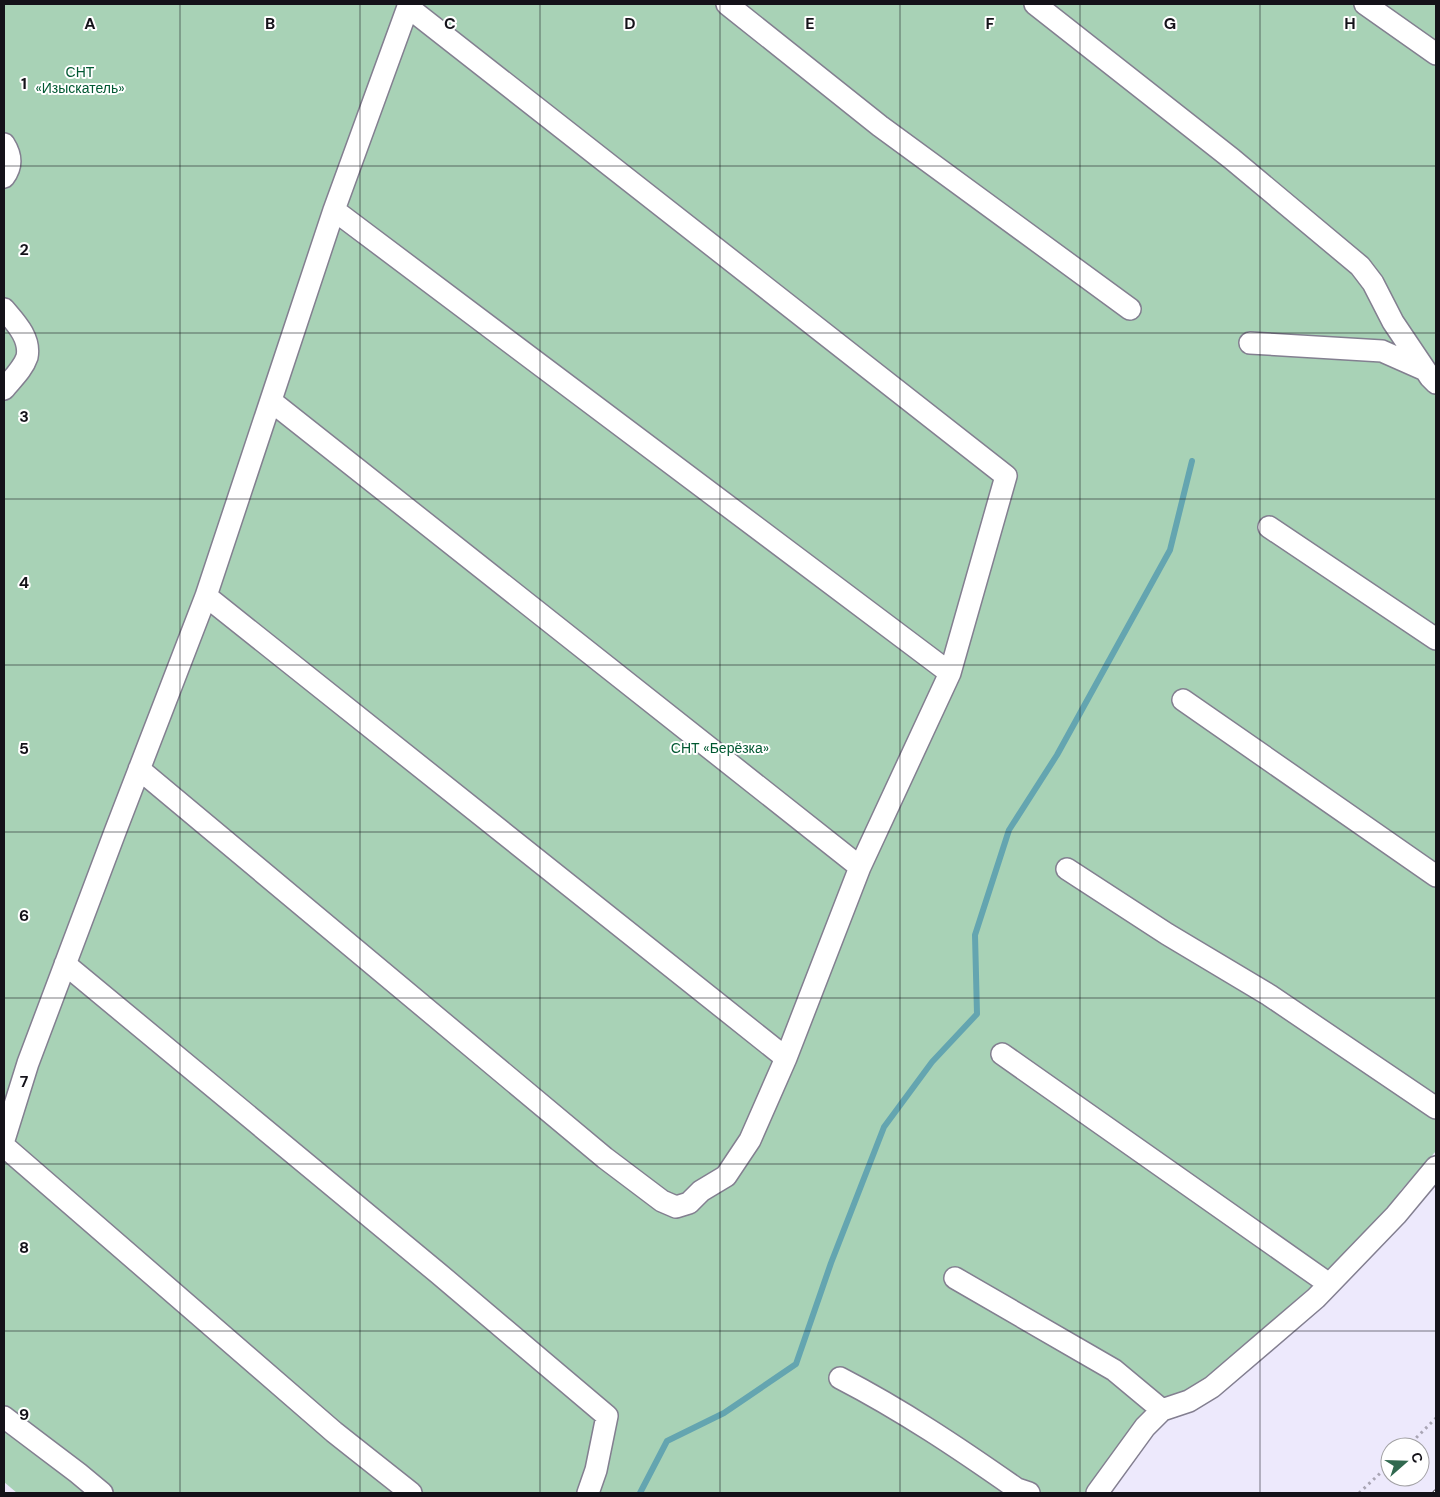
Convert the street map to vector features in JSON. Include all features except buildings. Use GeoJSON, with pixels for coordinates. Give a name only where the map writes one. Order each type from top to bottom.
{"type":"FeatureCollection","features":[{"type":"Feature","properties":{"kind":"lane"},"geometry":{"type":"LineString","coordinates":[[728,4],[880,126],[1130,309]]}},
{"type":"Feature","properties":{"kind":"lane"},"geometry":{"type":"LineString","coordinates":[[1035,4],[1232,159],[1360,266],[1373,284],[1393,322],[1431,377]]}},
{"type":"Feature","properties":{"kind":"lane"},"geometry":{"type":"LineString","coordinates":[[1365,4],[1436,54]]}},
{"type":"Feature","properties":{"kind":"lane"},"geometry":{"type":"LineString","coordinates":[[4,1140],[28,1063],[139,769],[206,596],[334,210],[409,5],[1006,476],[950,673],[860,867],[786,1058],[750,1140],[726,1176],[701,1191],[689,1203],[676,1206],[662,1201],[605,1158],[139,769]]}},
{"type":"Feature","properties":{"kind":"lane"},"geometry":{"type":"LineString","coordinates":[[334,210],[950,673]]}},
{"type":"Feature","properties":{"kind":"lane"},"geometry":{"type":"LineString","coordinates":[[4,309],[20,327],[26,343],[27,356],[20,370],[4,389]]}},
{"type":"Feature","properties":{"kind":"lane"},"geometry":{"type":"LineString","coordinates":[[1250,343],[1382,351],[1431,377]]}},
{"type":"Feature","properties":{"kind":"lane"},"geometry":{"type":"LineString","coordinates":[[271,401],[860,867]]}},
{"type":"Feature","properties":{"kind":"lane"},"geometry":{"type":"LineString","coordinates":[[1269,527],[1436,639]]}},
{"type":"Feature","properties":{"kind":"lane"},"geometry":{"type":"LineString","coordinates":[[206,596],[786,1058]]}},
{"type":"Feature","properties":{"kind":"lane"},"geometry":{"type":"LineString","coordinates":[[1183,700],[1436,876]]}},
{"type":"Feature","properties":{"kind":"lane"},"geometry":{"type":"LineString","coordinates":[[1067,869],[1167,934],[1270,995],[1436,1108]]}},
{"type":"Feature","properties":{"kind":"lane"},"geometry":{"type":"LineString","coordinates":[[65,964],[430,1266],[607,1416],[596,1470],[588,1493]]}},
{"type":"Feature","properties":{"kind":"lane"},"geometry":{"type":"LineString","coordinates":[[1002,1054],[1329,1284]]}},
{"type":"Feature","properties":{"kind":"lane"},"geometry":{"type":"LineString","coordinates":[[4,1146],[334,1432],[411,1493]]}},
{"type":"Feature","properties":{"kind":"lane"},"geometry":{"type":"LineString","coordinates":[[1097,1493],[1144,1427],[1162,1410],[1189,1401],[1212,1387],[1316,1298],[1396,1215],[1436,1167]]}},
{"type":"Feature","properties":{"kind":"lane"},"geometry":{"type":"LineString","coordinates":[[955,1278],[1114,1370],[1162,1410]]}},
{"type":"Feature","properties":{"kind":"lane"},"geometry":{"type":"LineString","coordinates":[[840,1378],[876,1397],[955,1446],[1017,1489],[1029,1493]]}},
{"type":"Feature","properties":{"kind":"lane"},"geometry":{"type":"LineString","coordinates":[[4,1417],[102,1493]]}},
{"type":"Feature","properties":{"kind":"path"},"geometry":{"type":"LineString","coordinates":[[1417,1437],[1436,1418]]}},
{"type":"Feature","properties":{"kind":"path"},"geometry":{"type":"LineString","coordinates":[[1360,1493],[1380,1474]]}},
{"type":"Feature","properties":{"kind":"green space","name":"СНТ «Берёзка»"},"geometry":{"type":"Polygon","coordinates":[[[4,4],[1436,4],[1436,1151],[1401,1190],[1376,1230],[1189,1394],[1166,1397],[1102,1493],[17,1493],[4,1482],[4,4]]]}},
{"type":"Feature","properties":{"kind":"waterway"},"geometry":{"type":"LineString","coordinates":[[640,1493],[667,1441],[724,1413],[796,1364],[831,1263],[884,1127],[932,1062],[977,1014],[975,935],[1009,830],[1057,755],[1170,550],[1192,461]]}},
{"type":"Feature","properties":{"kind":"park label","name":"СНТ «Изыскатель»"},"geometry":{"type":"Point","coordinates":[80,80]}}]}
